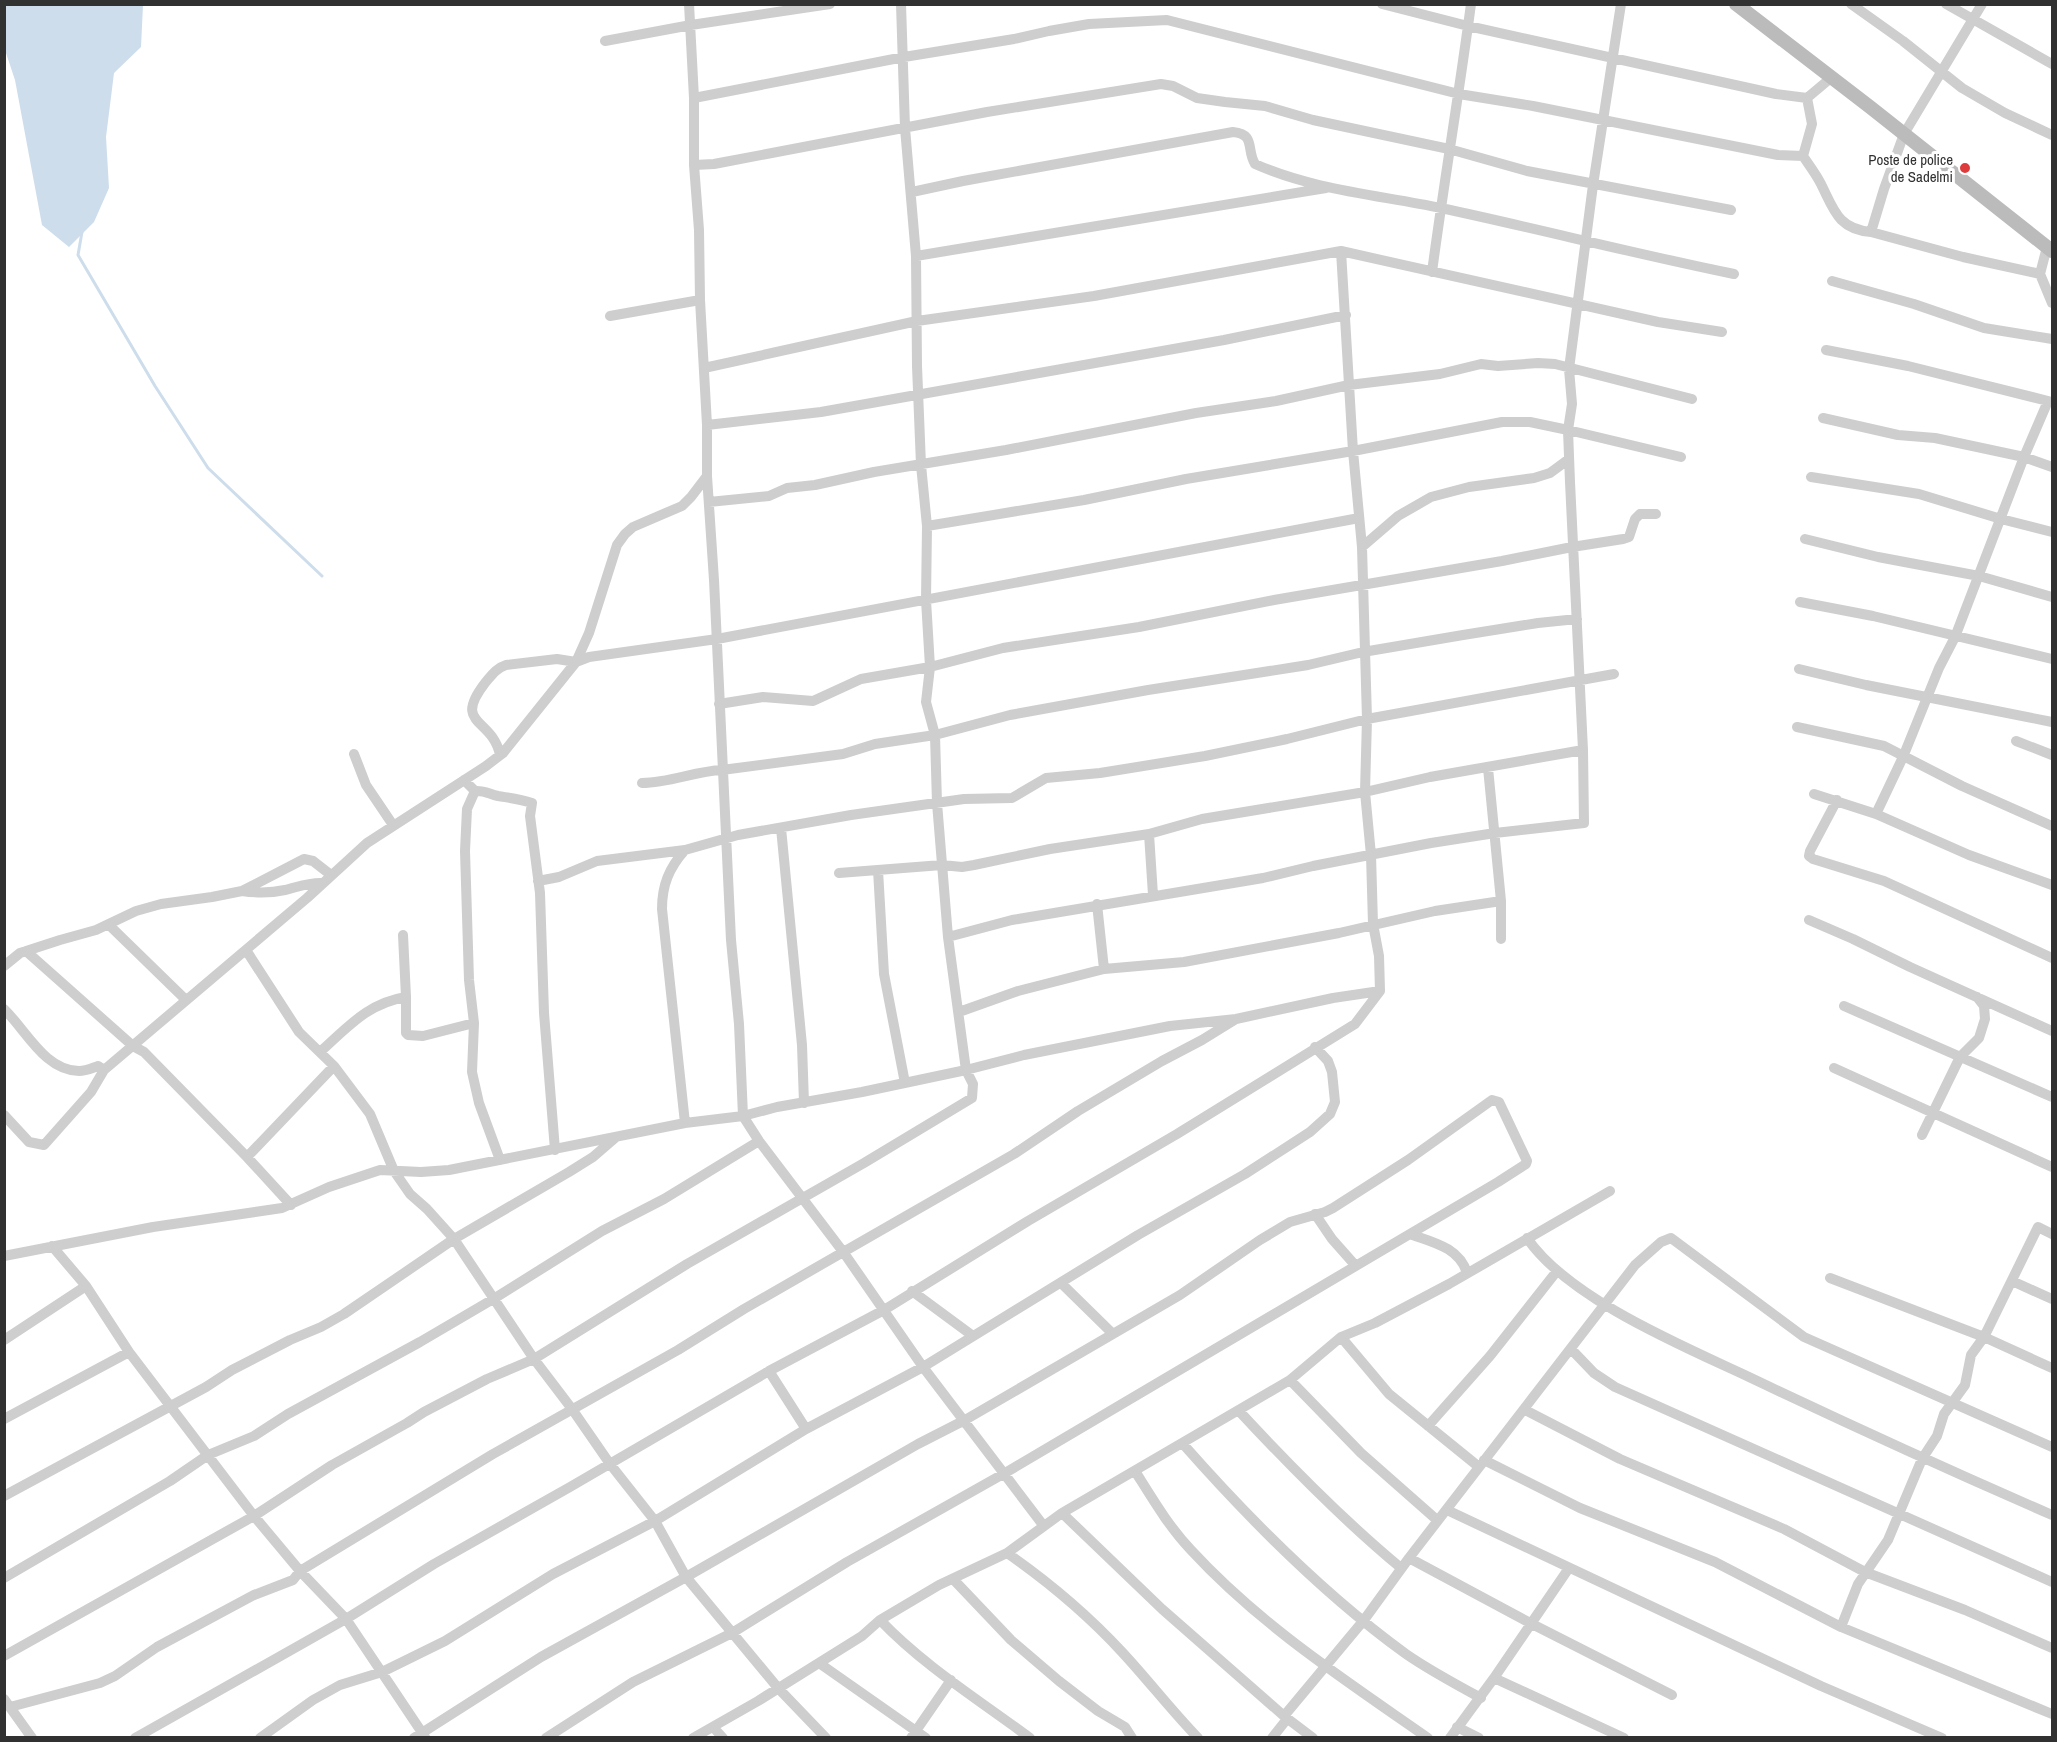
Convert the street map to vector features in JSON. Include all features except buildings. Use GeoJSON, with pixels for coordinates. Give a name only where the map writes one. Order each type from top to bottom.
{"type":"FeatureCollection","features":[{"type":"Feature","properties":{"kind":"street"},"geometry":{"type":"LineString","coordinates":[[689,4],[694,165],[700,238],[700,300],[707,425],[707,476],[731,940],[738,1013],[743,1116],[759,1141],[844,1253],[923,1366],[1043,1525]]}},
{"type":"Feature","properties":{"kind":"street"},"geometry":{"type":"LineString","coordinates":[[605,41],[691,25],[830,4]]}},
{"type":"Feature","properties":{"kind":"street"},"geometry":{"type":"LineString","coordinates":[[4,1656],[254,1516],[332,1465],[424,1412],[534,1359],[687,1264],[971,1099],[973,1084],[966,1070],[948,937],[935,735],[926,702],[930,667],[926,600],[927,526],[921,465],[916,256],[905,128],[901,4]]}},
{"type":"Feature","properties":{"kind":"street"},"geometry":{"type":"LineString","coordinates":[[1383,4],[1468,26],[1776,94],[1807,98],[1832,77]]}},
{"type":"Feature","properties":{"kind":"street"},"geometry":{"type":"LineString","coordinates":[[1432,272],[1471,4]]}},
{"type":"Feature","properties":{"kind":"street"},"geometry":{"type":"LineString","coordinates":[[948,937],[1012,920],[1263,878],[1431,843],[1584,823],[1583,750],[1568,430],[1572,404],[1569,369],[1593,185],[1621,4]]}},
{"type":"Feature","properties":{"kind":"street"},"geometry":{"type":"LineString","coordinates":[[1736,4],[2050,249],[2040,274],[2052,303]]}},
{"type":"Feature","properties":{"kind":"street"},"geometry":{"type":"LineString","coordinates":[[1851,4],[1943,71],[1962,88],[2052,135]]}},
{"type":"Feature","properties":{"kind":"street"},"geometry":{"type":"LineString","coordinates":[[1946,4],[2052,64]]}},
{"type":"Feature","properties":{"kind":"street"},"geometry":{"type":"LineString","coordinates":[[1871,232],[1904,134],[1982,4]]}},
{"type":"Feature","properties":{"kind":"street"},"geometry":{"type":"LineString","coordinates":[[693,98],[1089,24],[1167,20],[1459,94],[1778,155],[1803,156]]}},
{"type":"Feature","properties":{"kind":"street"},"geometry":{"type":"LineString","coordinates":[[694,165],[714,164],[1161,84],[1173,86],[1197,98],[1265,105],[1313,120],[1449,149],[1481,160],[1593,185],[1731,210]]}},
{"type":"Feature","properties":{"kind":"street"},"geometry":{"type":"LineString","coordinates":[[1807,98],[1812,124],[1803,156],[1821,184],[1829,204],[1840,218],[1856,231],[1871,232],[1963,257],[2040,274]]}},
{"type":"Feature","properties":{"kind":"street"},"geometry":{"type":"LineString","coordinates":[[912,192],[1233,132],[1247,137],[1255,164],[1330,188],[1441,208],[1734,274]]}},
{"type":"Feature","properties":{"kind":"street"},"geometry":{"type":"LineString","coordinates":[[916,256],[1330,188]]}},
{"type":"Feature","properties":{"kind":"street"},"geometry":{"type":"LineString","coordinates":[[704,368],[917,321],[1094,296],[1341,250],[1658,322],[1722,332]]}},
{"type":"Feature","properties":{"kind":"street"},"geometry":{"type":"LineString","coordinates":[[135,1737],[346,1619],[434,1564],[769,1371],[884,1310],[1355,1024],[1380,991],[1373,924],[1371,855],[1365,792],[1367,719],[1363,652],[1362,547],[1353,450],[1341,250]]}},
{"type":"Feature","properties":{"kind":"street"},"geometry":{"type":"LineString","coordinates":[[1832,281],[1914,304],[1984,328],[2052,339]]}},
{"type":"Feature","properties":{"kind":"street"},"geometry":{"type":"LineString","coordinates":[[610,316],[700,300]]}},
{"type":"Feature","properties":{"kind":"street"},"geometry":{"type":"LineString","coordinates":[[707,425],[821,412],[1224,340],[1346,315]]}},
{"type":"Feature","properties":{"kind":"street"},"geometry":{"type":"LineString","coordinates":[[1826,350],[1908,366],[2050,402],[2024,457],[1955,637],[1903,758],[1876,814]]}},
{"type":"Feature","properties":{"kind":"street"},"geometry":{"type":"LineString","coordinates":[[709,502],[769,495],[787,488],[815,485],[874,472],[1196,413],[1276,401],[1349,385],[1440,374],[1481,364],[1497,366],[1555,364],[1692,399]]}},
{"type":"Feature","properties":{"kind":"street"},"geometry":{"type":"LineString","coordinates":[[1823,418],[1898,435],[1935,438],[2024,457],[2052,466]]}},
{"type":"Feature","properties":{"kind":"street"},"geometry":{"type":"LineString","coordinates":[[927,526],[1084,500],[1186,479],[1502,422],[1530,422],[1681,457]]}},
{"type":"Feature","properties":{"kind":"street"},"geometry":{"type":"LineString","coordinates":[[1362,547],[1398,516],[1431,497],[1469,487],[1534,478],[1550,473],[1569,459]]}},
{"type":"Feature","properties":{"kind":"street"},"geometry":{"type":"LineString","coordinates":[[4,1115],[30,1142],[44,1145],[91,1092],[104,1070],[246,950],[367,843],[500,755],[576,662],[589,633],[617,545],[625,534],[633,527],[681,506],[707,476]]}},
{"type":"Feature","properties":{"kind":"street"},"geometry":{"type":"LineString","coordinates":[[1811,477],[1919,494],[2052,532]]}},
{"type":"Feature","properties":{"kind":"street"},"geometry":{"type":"LineString","coordinates":[[719,704],[763,697],[813,701],[861,679],[930,667],[1003,648],[1139,627],[1274,600],[1629,537],[1635,519],[1640,514],[1656,514]]}},
{"type":"Feature","properties":{"kind":"street"},"geometry":{"type":"LineString","coordinates":[[500,755],[495,739],[472,717],[471,704],[500,667],[506,665],[557,659],[576,662],[589,657],[717,639],[1359,518]]}},
{"type":"Feature","properties":{"kind":"street"},"geometry":{"type":"LineString","coordinates":[[1805,539],[1979,576],[2052,597]]}},
{"type":"Feature","properties":{"kind":"street"},"geometry":{"type":"LineString","coordinates":[[1800,602],[1873,616],[2052,659]]}},
{"type":"Feature","properties":{"kind":"street"},"geometry":{"type":"LineString","coordinates":[[642,783],[664,781],[705,771],[843,754],[886,742],[935,735],[1010,715],[1148,690],[1308,665],[1363,652],[1538,623],[1577,619]]}},
{"type":"Feature","properties":{"kind":"street"},"geometry":{"type":"LineString","coordinates":[[1799,669],[2052,722]]}},
{"type":"Feature","properties":{"kind":"street"},"geometry":{"type":"LineString","coordinates":[[538,881],[559,877],[597,861],[685,849],[726,837],[964,799],[1012,798],[1046,778],[1100,773],[1205,756],[1367,719],[1614,674]]}},
{"type":"Feature","properties":{"kind":"street"},"geometry":{"type":"LineString","coordinates":[[1797,727],[1884,746],[1903,758],[2052,826]]}},
{"type":"Feature","properties":{"kind":"street"},"geometry":{"type":"LineString","coordinates":[[2016,741],[2052,755]]}},
{"type":"Feature","properties":{"kind":"street"},"geometry":{"type":"LineString","coordinates":[[839,873],[942,865],[974,865],[1050,849],[1149,834],[1202,819],[1365,792],[1430,777],[1583,750]]}},
{"type":"Feature","properties":{"kind":"street"},"geometry":{"type":"LineString","coordinates":[[354,754],[366,785],[393,825]]}},
{"type":"Feature","properties":{"kind":"street"},"geometry":{"type":"LineString","coordinates":[[1488,768],[1501,901],[1501,939]]}},
{"type":"Feature","properties":{"kind":"street"},"geometry":{"type":"LineString","coordinates":[[464,780],[475,791]]}},
{"type":"Feature","properties":{"kind":"street"},"geometry":{"type":"LineString","coordinates":[[475,791],[482,790],[497,796],[509,796],[531,803],[530,816],[538,881],[544,1013],[555,1149]]}},
{"type":"Feature","properties":{"kind":"street"},"geometry":{"type":"LineString","coordinates":[[475,791],[467,809],[465,851],[469,980],[474,1023],[472,1072],[475,1088],[500,1160]]}},
{"type":"Feature","properties":{"kind":"street"},"geometry":{"type":"LineString","coordinates":[[1814,794],[1876,814],[1970,855],[2052,885]]}},
{"type":"Feature","properties":{"kind":"street"},"geometry":{"type":"LineString","coordinates":[[1837,800],[1810,851],[1809,856],[1813,859],[1884,881],[2052,958]]}},
{"type":"Feature","properties":{"kind":"street"},"geometry":{"type":"LineString","coordinates":[[781,828],[802,1045],[804,1103]]}},
{"type":"Feature","properties":{"kind":"street"},"geometry":{"type":"LineString","coordinates":[[1149,834],[1153,895]]}},
{"type":"Feature","properties":{"kind":"street"},"geometry":{"type":"LineString","coordinates":[[685,849],[669,872],[662,894],[685,1123]]}},
{"type":"Feature","properties":{"kind":"street"},"geometry":{"type":"LineString","coordinates":[[4,966],[20,953],[109,925],[136,911],[161,904],[242,891],[304,859],[313,861],[327,879]]}},
{"type":"Feature","properties":{"kind":"street"},"geometry":{"type":"LineString","coordinates":[[878,870],[884,974],[905,1083]]}},
{"type":"Feature","properties":{"kind":"street"},"geometry":{"type":"LineString","coordinates":[[242,891],[278,891],[327,879]]}},
{"type":"Feature","properties":{"kind":"street"},"geometry":{"type":"LineString","coordinates":[[959,1012],[1018,991],[1104,969],[1184,963],[1339,933],[1373,924],[1501,901]]}},
{"type":"Feature","properties":{"kind":"street"},"geometry":{"type":"LineString","coordinates":[[1097,904],[1104,969]]}},
{"type":"Feature","properties":{"kind":"street"},"geometry":{"type":"LineString","coordinates":[[1809,920],[2052,1031]]}},
{"type":"Feature","properties":{"kind":"street"},"geometry":{"type":"LineString","coordinates":[[109,925],[186,1000]]}},
{"type":"Feature","properties":{"kind":"street"},"geometry":{"type":"LineString","coordinates":[[403,935],[406,1033],[423,1036],[474,1023]]}},
{"type":"Feature","properties":{"kind":"street"},"geometry":{"type":"LineString","coordinates":[[246,950],[299,1032],[334,1066],[369,1114],[394,1171],[410,1194],[454,1239],[534,1359],[610,1464],[655,1521],[686,1577],[778,1688],[826,1737]]}},
{"type":"Feature","properties":{"kind":"street"},"geometry":{"type":"LineString","coordinates":[[26,951],[133,1046],[144,1052],[291,1205]]}},
{"type":"Feature","properties":{"kind":"street"},"geometry":{"type":"LineString","coordinates":[[7,1256],[153,1227],[269,1211],[291,1205],[380,1170],[421,1172],[449,1170],[685,1123],[743,1116],[1170,1026],[1236,1019],[1333,998],[1380,991]]}},
{"type":"Feature","properties":{"kind":"street"},"geometry":{"type":"LineString","coordinates":[[320,1052],[365,1012],[394,999],[406,997]]}},
{"type":"Feature","properties":{"kind":"street"},"geometry":{"type":"LineString","coordinates":[[1922,1135],[1960,1057],[1979,1038],[1984,1006],[1977,997]]}},
{"type":"Feature","properties":{"kind":"street"},"geometry":{"type":"LineString","coordinates":[[1844,1006],[2052,1097]]}},
{"type":"Feature","properties":{"kind":"street"},"geometry":{"type":"LineString","coordinates":[[4,1009],[46,1057],[59,1067],[78,1071],[98,1066],[104,1070]]}},
{"type":"Feature","properties":{"kind":"street"},"geometry":{"type":"LineString","coordinates":[[32,1737],[7,1703],[100,1683],[115,1676],[157,1647],[254,1595],[293,1580],[300,1571],[474,1465],[1014,1154],[1078,1111],[1236,1019]]}},
{"type":"Feature","properties":{"kind":"street"},"geometry":{"type":"LineString","coordinates":[[261,1737],[313,1700],[340,1685],[382,1672],[444,1641],[553,1574],[655,1521],[806,1429],[923,1366],[1245,1174],[1323,1122],[1330,1114],[1335,1101],[1332,1072],[1328,1061],[1315,1047]]}},
{"type":"Feature","properties":{"kind":"street"},"geometry":{"type":"LineString","coordinates":[[247,1157],[334,1066]]}},
{"type":"Feature","properties":{"kind":"street"},"geometry":{"type":"LineString","coordinates":[[1834,1068],[2052,1167]]}},
{"type":"Feature","properties":{"kind":"street"},"geometry":{"type":"LineString","coordinates":[[52,1246],[86,1286],[129,1352],[254,1516],[300,1571],[346,1619],[382,1672],[420,1736],[542,1657],[918,1444],[965,1420],[1180,1295],[1290,1222],[1325,1212],[1383,1176],[1492,1100],[1499,1101],[1526,1157],[1526,1164],[1005,1473],[847,1562],[732,1633],[633,1682],[546,1737]]}},
{"type":"Feature","properties":{"kind":"street"},"geometry":{"type":"LineString","coordinates":[[4,1496],[206,1387],[241,1365],[321,1327],[454,1239],[569,1173],[593,1157],[617,1136]]}},
{"type":"Feature","properties":{"kind":"street"},"geometry":{"type":"LineString","coordinates":[[4,1578],[137,1501],[208,1455],[254,1436],[288,1414],[495,1298],[602,1231],[663,1199],[759,1141]]}},
{"type":"Feature","properties":{"kind":"street"},"geometry":{"type":"LineString","coordinates":[[693,1737],[819,1663],[862,1636],[880,1620],[939,1585],[1007,1553],[1062,1513],[1290,1380],[1341,1337],[1375,1323],[1610,1191]]}},
{"type":"Feature","properties":{"kind":"street"},"geometry":{"type":"LineString","coordinates":[[1315,1214],[1332,1239],[1355,1265]]}},
{"type":"Feature","properties":{"kind":"street"},"geometry":{"type":"LineString","coordinates":[[1841,1627],[1858,1584],[1888,1540],[1923,1459],[1937,1436],[1944,1414],[1965,1385],[1971,1355],[1984,1336],[2038,1227],[2052,1234]]}},
{"type":"Feature","properties":{"kind":"street"},"geometry":{"type":"LineString","coordinates":[[1410,1234],[1451,1250],[1459,1257],[1467,1273]]}},
{"type":"Feature","properties":{"kind":"street"},"geometry":{"type":"LineString","coordinates":[[1527,1238],[1557,1271],[1606,1304],[1654,1332],[1923,1459],[2052,1515]]}},
{"type":"Feature","properties":{"kind":"street"},"geometry":{"type":"LineString","coordinates":[[1272,1737],[1635,1265],[1661,1242],[1671,1238],[1804,1337],[2052,1447]]}},
{"type":"Feature","properties":{"kind":"street"},"geometry":{"type":"LineString","coordinates":[[1428,1426],[1490,1356],[1557,1271]]}},
{"type":"Feature","properties":{"kind":"street"},"geometry":{"type":"LineString","coordinates":[[1830,1278],[1984,1336],[2052,1368]]}},
{"type":"Feature","properties":{"kind":"street"},"geometry":{"type":"LineString","coordinates":[[2012,1281],[2052,1299]]}},
{"type":"Feature","properties":{"kind":"street"},"geometry":{"type":"LineString","coordinates":[[1060,1283],[1112,1333]]}},
{"type":"Feature","properties":{"kind":"street"},"geometry":{"type":"LineString","coordinates":[[4,1340],[86,1286]]}},
{"type":"Feature","properties":{"kind":"street"},"geometry":{"type":"LineString","coordinates":[[912,1291],[973,1336]]}},
{"type":"Feature","properties":{"kind":"street"},"geometry":{"type":"LineString","coordinates":[[1341,1337],[1389,1394],[1428,1426],[1482,1463],[1580,1508],[1715,1562],[1841,1627],[2052,1713]]}},
{"type":"Feature","properties":{"kind":"street"},"geometry":{"type":"LineString","coordinates":[[1571,1349],[1594,1373],[1616,1388],[2052,1582]]}},
{"type":"Feature","properties":{"kind":"street"},"geometry":{"type":"LineString","coordinates":[[4,1419],[129,1352]]}},
{"type":"Feature","properties":{"kind":"street"},"geometry":{"type":"LineString","coordinates":[[769,1371],[806,1429]]}},
{"type":"Feature","properties":{"kind":"street"},"geometry":{"type":"LineString","coordinates":[[1290,1380],[1361,1453],[1437,1520]]}},
{"type":"Feature","properties":{"kind":"street"},"geometry":{"type":"LineString","coordinates":[[1525,1410],[1620,1459],[1784,1529],[1865,1572],[1965,1610],[2052,1648]]}},
{"type":"Feature","properties":{"kind":"street"},"geometry":{"type":"LineString","coordinates":[[1239,1411],[1311,1487],[1367,1540],[1401,1568]]}},
{"type":"Feature","properties":{"kind":"street"},"geometry":{"type":"LineString","coordinates":[[1183,1444],[1225,1491],[1335,1598],[1406,1654],[1481,1698]]}},
{"type":"Feature","properties":{"kind":"street"},"geometry":{"type":"LineString","coordinates":[[1135,1471],[1157,1505],[1197,1556],[1235,1594],[1284,1635],[1428,1737]]}},
{"type":"Feature","properties":{"kind":"street"},"geometry":{"type":"LineString","coordinates":[[1447,1510],[1821,1686],[1942,1737]]}},
{"type":"Feature","properties":{"kind":"street"},"geometry":{"type":"LineString","coordinates":[[1062,1513],[1162,1609],[1286,1717],[1313,1737]]}},
{"type":"Feature","properties":{"kind":"street"},"geometry":{"type":"LineString","coordinates":[[1007,1553],[1055,1587],[1088,1617],[1123,1652],[1198,1737]]}},
{"type":"Feature","properties":{"kind":"street"},"geometry":{"type":"LineString","coordinates":[[1408,1558],[1672,1695]]}},
{"type":"Feature","properties":{"kind":"street"},"geometry":{"type":"LineString","coordinates":[[1450,1737],[1481,1698],[1569,1568]]}},
{"type":"Feature","properties":{"kind":"street"},"geometry":{"type":"LineString","coordinates":[[953,1579],[1011,1640],[1098,1711],[1125,1727],[1132,1737]]}},
{"type":"Feature","properties":{"kind":"street"},"geometry":{"type":"LineString","coordinates":[[880,1620],[895,1636],[951,1680],[1029,1737]]}},
{"type":"Feature","properties":{"kind":"street"},"geometry":{"type":"LineString","coordinates":[[819,1663],[913,1734],[926,1737]]}},
{"type":"Feature","properties":{"kind":"street"},"geometry":{"type":"LineString","coordinates":[[1494,1678],[1624,1737]]}},
{"type":"Feature","properties":{"kind":"street"},"geometry":{"type":"LineString","coordinates":[[913,1734],[951,1680]]}},
{"type":"Feature","properties":{"kind":"street"},"geometry":{"type":"LineString","coordinates":[[713,1727],[723,1737]]}},
{"type":"Feature","properties":{"kind":"street"},"geometry":{"type":"LineString","coordinates":[[1457,1727],[1479,1737]]}},
{"type":"Feature","properties":{"kind":"water"},"geometry":{"type":"Polygon","coordinates":[[[4,5],[143,5],[141,47],[114,73],[106,137],[109,188],[94,222],[69,247],[42,225],[15,80],[5,50],[4,5]]]}},
{"type":"Feature","properties":{"kind":"waterway"},"geometry":{"type":"LineString","coordinates":[[82,232],[78,255],[155,386],[208,468],[322,576]]}},
{"type":"Feature","properties":{"kind":"place","name":"Poste de police de Sadelmi"},"geometry":{"type":"Point","coordinates":[1965,168]}}]}
